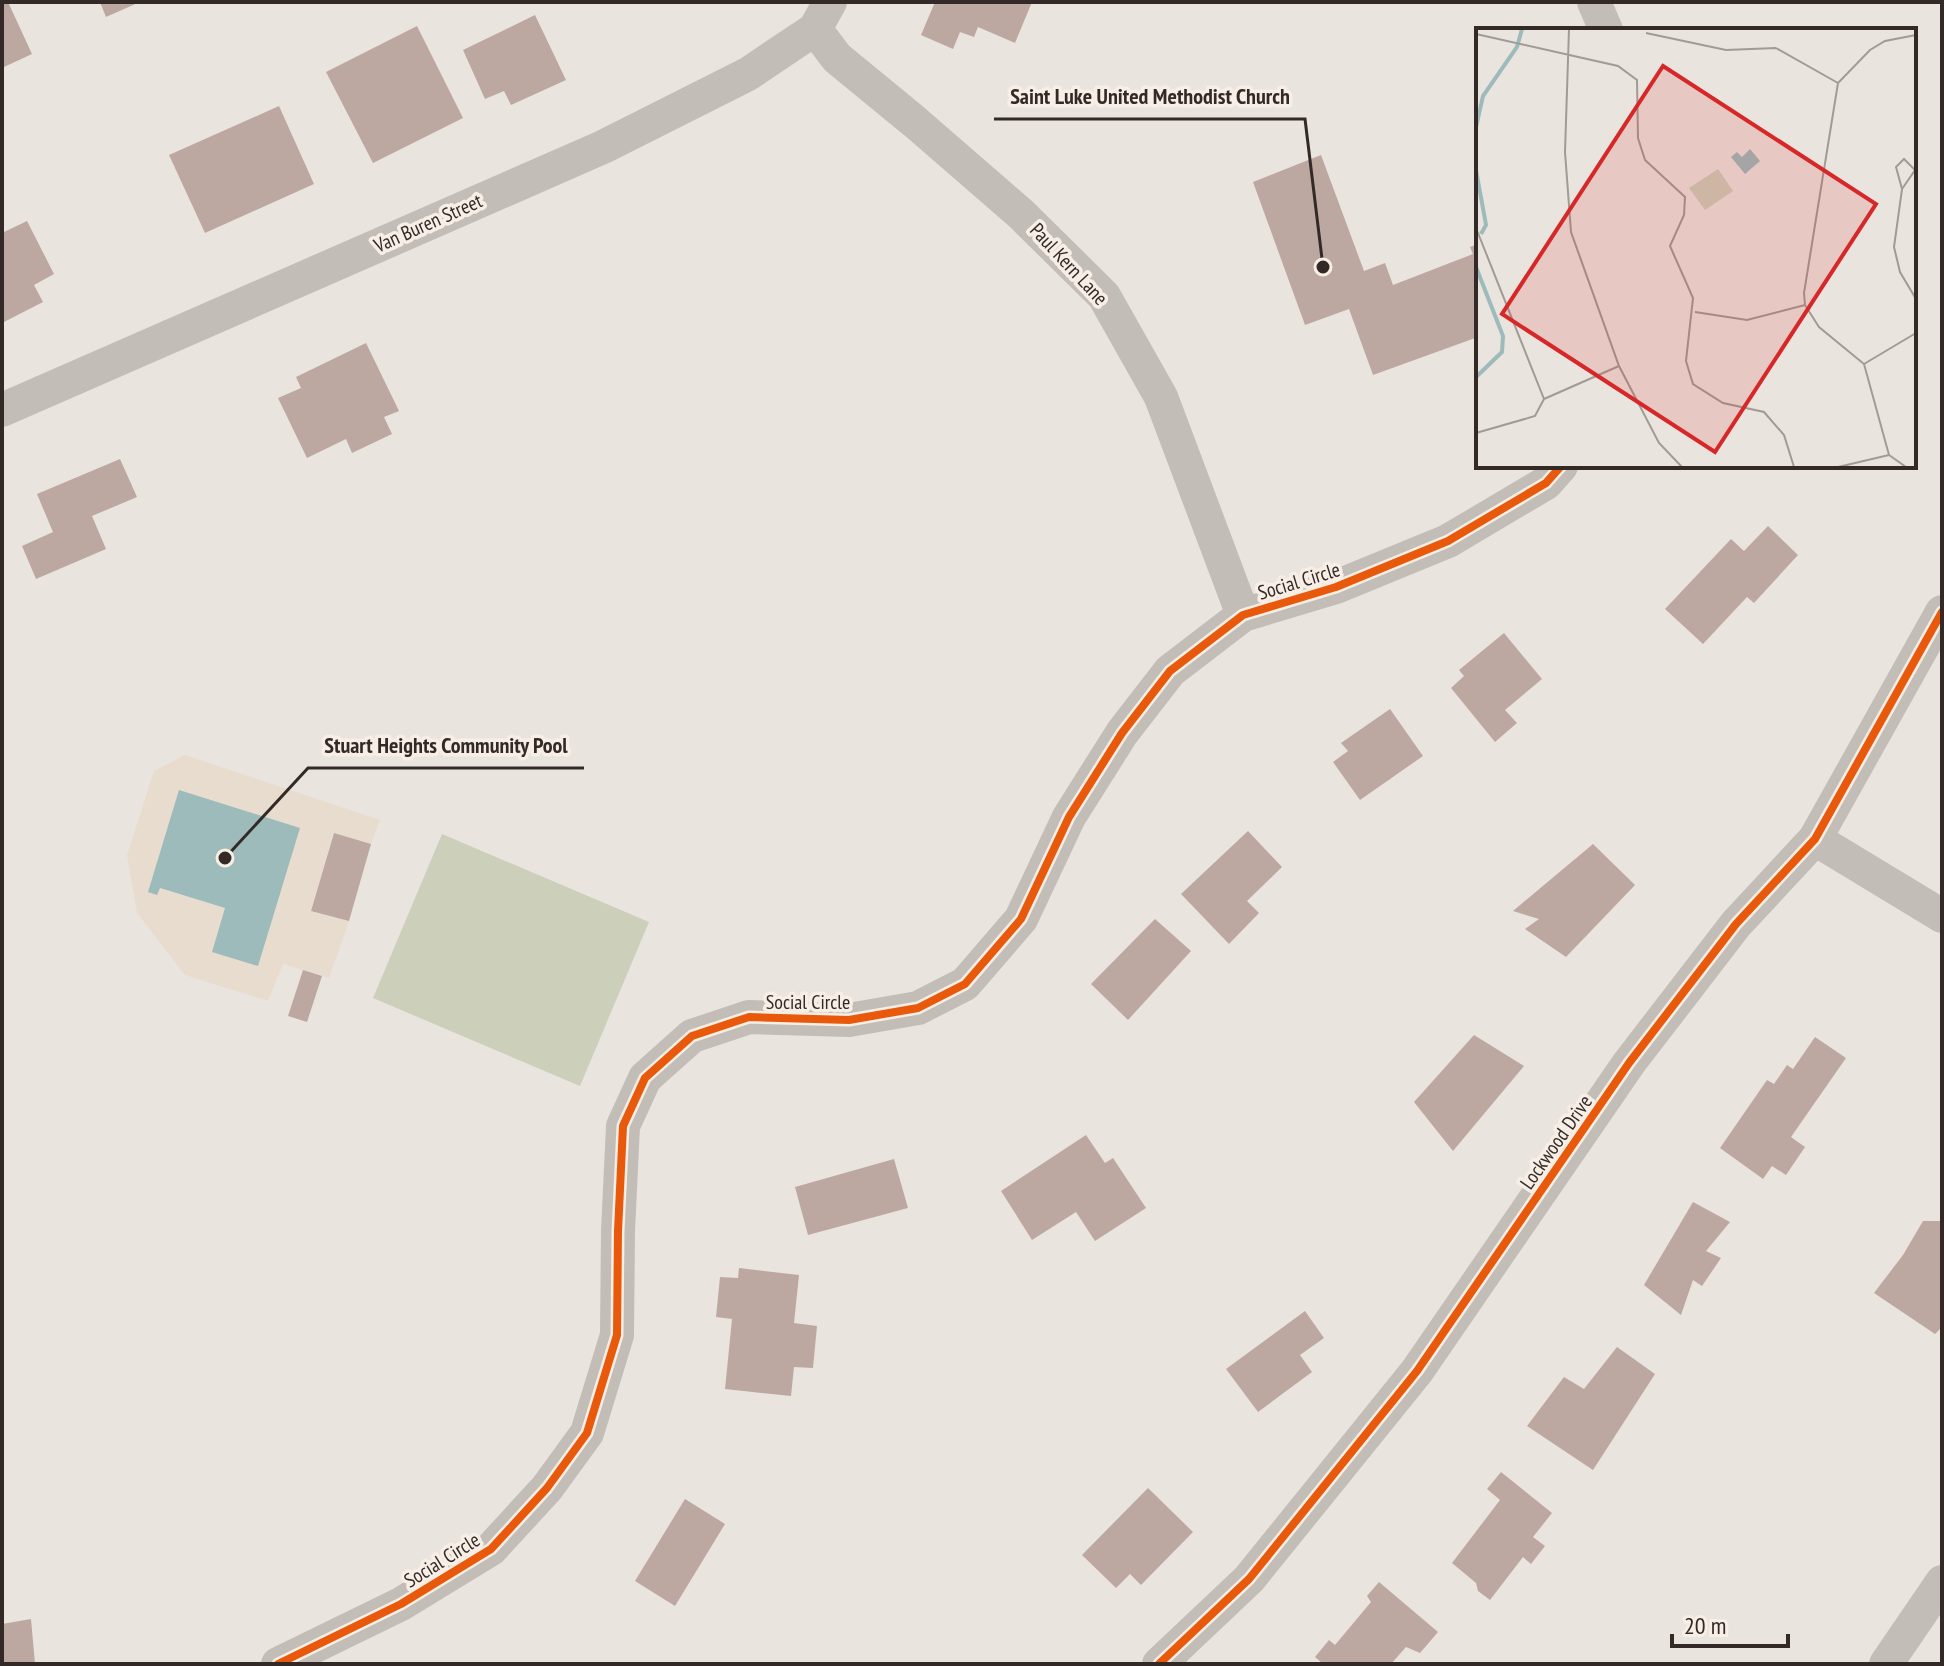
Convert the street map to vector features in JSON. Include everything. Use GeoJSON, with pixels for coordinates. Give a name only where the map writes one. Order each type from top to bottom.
{"type":"FeatureCollection","features":[{"type":"Feature","properties":{"kind":"street"},"geometry":{"type":"LineString","coordinates":[[1594,2],[1605,28]]}},
{"type":"Feature","properties":{"kind":"street","name":"Van Buren Street"},"geometry":{"type":"LineString","coordinates":[[2,410],[603,147],[748,74],[823,15]]}},
{"type":"Feature","properties":{"kind":"street","name":"Paul Kern Lane"},"geometry":{"type":"LineString","coordinates":[[823,15],[837,58],[1021,214],[1104,296],[1161,397],[1243,615]]}},
{"type":"Feature","properties":{"kind":"street","name":"Social Circle"},"geometry":{"type":"LineString","coordinates":[[278,1664],[401,1604],[491,1549],[547,1488],[587,1433],[617,1335],[623,1126],[645,1078],[692,1036],[749,1017],[849,1020],[918,1008],[965,984],[1021,919],[1069,817],[1122,733],[1170,671],[1243,615],[1336,587],[1448,541],[1546,483],[1559,468]]}},
{"type":"Feature","properties":{"kind":"street","name":"Lockwood Drive"},"geometry":{"type":"LineString","coordinates":[[1159,1664],[1249,1579],[1417,1371],[1629,1063],[1736,924],[1815,839],[1942,612]]}},
{"type":"Feature","properties":{"kind":"street"},"geometry":{"type":"LineString","coordinates":[[1815,839],[1942,916]]}},
{"type":"Feature","properties":{"kind":"street"},"geometry":{"type":"LineString","coordinates":[[1886,1664],[1942,1582]]}},
{"type":"Feature","properties":{"kind":"green space"},"geometry":{"type":"Polygon","coordinates":[[[442,834],[649,922],[580,1086],[373,998],[442,834]]]}},
{"type":"Feature","properties":{"kind":"shaded area"},"geometry":{"type":"Polygon","coordinates":[[[185,755],[380,820],[371,844],[333,834],[311,910],[349,921],[329,978],[283,964],[268,1001],[185,975],[137,913],[127,855],[154,771],[185,755]],[[300,828],[159,888],[225,908],[300,828]]]}},
{"type":"Feature","properties":{"kind":"water"},"geometry":{"type":"Polygon","coordinates":[[[179,790],[300,828],[258,966],[212,952],[225,908],[160,888],[157,895],[148,892],[179,790]]]}},
{"type":"Feature","properties":{"kind":"building"},"geometry":{"type":"Polygon","coordinates":[[[2,2],[8,2],[32,54],[4,67],[2,2]]]}},
{"type":"Feature","properties":{"kind":"building"},"geometry":{"type":"Polygon","coordinates":[[[100,2],[140,2],[106,17],[100,2]]]}},
{"type":"Feature","properties":{"kind":"building"},"geometry":{"type":"Polygon","coordinates":[[[935,2],[1032,2],[1015,43],[978,27],[974,37],[960,32],[953,49],[921,35],[935,2]]]}},
{"type":"Feature","properties":{"kind":"building"},"geometry":{"type":"Polygon","coordinates":[[[535,15],[566,80],[511,105],[504,91],[485,99],[463,50],[535,15]]]}},
{"type":"Feature","properties":{"kind":"building"},"geometry":{"type":"Polygon","coordinates":[[[417,26],[463,118],[373,163],[326,72],[417,26]]]}},
{"type":"Feature","properties":{"kind":"building"},"geometry":{"type":"Polygon","coordinates":[[[279,106],[314,184],[205,233],[169,155],[279,106]]]}},
{"type":"Feature","properties":{"kind":"building"},"geometry":{"type":"Polygon","coordinates":[[[1321,155],[1364,271],[1385,263],[1393,285],[1473,254],[1470,247],[1476,245],[1476,338],[1373,375],[1349,309],[1305,325],[1253,182],[1321,155]]]}},
{"type":"Feature","properties":{"kind":"building"},"geometry":{"type":"Polygon","coordinates":[[[27,221],[54,274],[34,285],[43,302],[4,322],[2,233],[27,221]]]}},
{"type":"Feature","properties":{"kind":"building"},"geometry":{"type":"Polygon","coordinates":[[[366,343],[399,411],[384,417],[392,434],[352,453],[346,439],[307,458],[278,398],[301,388],[296,377],[366,343]]]}},
{"type":"Feature","properties":{"kind":"building"},"geometry":{"type":"Polygon","coordinates":[[[120,459],[137,497],[92,516],[106,549],[36,579],[22,546],[53,532],[37,494],[120,459]]]}},
{"type":"Feature","properties":{"kind":"building"},"geometry":{"type":"Polygon","coordinates":[[[1768,526],[1798,555],[1754,603],[1747,597],[1703,644],[1665,609],[1731,539],[1744,551],[1768,526]]]}},
{"type":"Feature","properties":{"kind":"building"},"geometry":{"type":"Polygon","coordinates":[[[1504,633],[1542,679],[1505,710],[1517,723],[1495,742],[1451,688],[1464,676],[1459,670],[1504,633]]]}},
{"type":"Feature","properties":{"kind":"building"},"geometry":{"type":"Polygon","coordinates":[[[1390,709],[1423,756],[1360,800],[1333,762],[1348,751],[1341,743],[1390,709]]]}},
{"type":"Feature","properties":{"kind":"building"},"geometry":{"type":"Polygon","coordinates":[[[1248,831],[1282,867],[1247,901],[1259,913],[1229,944],[1181,894],[1248,831]]]}},
{"type":"Feature","properties":{"kind":"building"},"geometry":{"type":"Polygon","coordinates":[[[334,833],[371,844],[349,921],[311,911],[334,833]]]}},
{"type":"Feature","properties":{"kind":"building"},"geometry":{"type":"Polygon","coordinates":[[[1593,844],[1635,885],[1566,957],[1525,929],[1539,919],[1513,911],[1593,844]]]}},
{"type":"Feature","properties":{"kind":"building"},"geometry":{"type":"Polygon","coordinates":[[[1155,919],[1191,951],[1128,1020],[1091,984],[1155,919]]]}},
{"type":"Feature","properties":{"kind":"building"},"geometry":{"type":"Polygon","coordinates":[[[303,970],[322,976],[307,1022],[288,1016],[303,970]]]}},
{"type":"Feature","properties":{"kind":"building"},"geometry":{"type":"Polygon","coordinates":[[[1474,1035],[1524,1066],[1453,1151],[1414,1102],[1474,1035]]]}},
{"type":"Feature","properties":{"kind":"building"},"geometry":{"type":"Polygon","coordinates":[[[1815,1037],[1846,1058],[1791,1137],[1805,1147],[1786,1175],[1772,1166],[1763,1179],[1720,1148],[1767,1080],[1774,1084],[1787,1065],[1793,1069],[1815,1037]]]}},
{"type":"Feature","properties":{"kind":"building"},"geometry":{"type":"Polygon","coordinates":[[[1086,1135],[1105,1163],[1113,1158],[1146,1208],[1095,1241],[1076,1212],[1032,1240],[1001,1191],[1086,1135]]]}},
{"type":"Feature","properties":{"kind":"building"},"geometry":{"type":"Polygon","coordinates":[[[894,1159],[908,1208],[808,1235],[795,1187],[894,1159]]]}},
{"type":"Feature","properties":{"kind":"building"},"geometry":{"type":"Polygon","coordinates":[[[1693,1202],[1730,1222],[1706,1251],[1721,1258],[1702,1286],[1693,1280],[1681,1315],[1644,1285],[1693,1202]]]}},
{"type":"Feature","properties":{"kind":"building"},"geometry":{"type":"Polygon","coordinates":[[[1923,1221],[1942,1221],[1942,1327],[1935,1334],[1874,1293],[1903,1255],[1923,1221]]]}},
{"type":"Feature","properties":{"kind":"building"},"geometry":{"type":"Polygon","coordinates":[[[739,1268],[799,1275],[794,1323],[817,1326],[813,1368],[794,1367],[791,1396],[725,1389],[732,1319],[716,1317],[720,1277],[738,1278],[739,1268]]]}},
{"type":"Feature","properties":{"kind":"building"},"geometry":{"type":"Polygon","coordinates":[[[1305,1311],[1324,1338],[1300,1355],[1312,1372],[1258,1412],[1226,1369],[1305,1311]]]}},
{"type":"Feature","properties":{"kind":"building"},"geometry":{"type":"Polygon","coordinates":[[[1617,1347],[1655,1374],[1593,1470],[1527,1426],[1564,1377],[1584,1389],[1617,1347]]]}},
{"type":"Feature","properties":{"kind":"building"},"geometry":{"type":"Polygon","coordinates":[[[1501,1472],[1552,1513],[1533,1537],[1545,1546],[1531,1564],[1523,1557],[1490,1600],[1478,1591],[1476,1583],[1452,1563],[1500,1500],[1487,1489],[1501,1472]]]}},
{"type":"Feature","properties":{"kind":"building"},"geometry":{"type":"Polygon","coordinates":[[[1148,1488],[1193,1532],[1141,1585],[1130,1574],[1116,1588],[1082,1555],[1148,1488]]]}},
{"type":"Feature","properties":{"kind":"building"},"geometry":{"type":"Polygon","coordinates":[[[685,1499],[725,1524],[675,1606],[635,1581],[685,1499]]]}},
{"type":"Feature","properties":{"kind":"building"},"geometry":{"type":"Polygon","coordinates":[[[1379,1582],[1438,1632],[1420,1653],[1406,1647],[1391,1664],[1323,1664],[1315,1657],[1329,1640],[1335,1645],[1371,1602],[1367,1596],[1379,1582]]]}},
{"type":"Feature","properties":{"kind":"building"},"geometry":{"type":"Polygon","coordinates":[[[31,1619],[35,1664],[2,1664],[2,1624],[31,1619]]]}},
{"type":"Feature","properties":{"kind":"cycle path"},"geometry":{"type":"LineString","coordinates":[[278,1664],[401,1604],[491,1549],[547,1488],[587,1433],[617,1335],[623,1126],[645,1078],[692,1036],[749,1017],[849,1020],[918,1008],[965,984],[1021,919],[1069,817],[1122,733],[1170,671],[1243,615],[1336,587],[1448,541],[1546,483],[1559,468]]}},
{"type":"Feature","properties":{"kind":"cycle path"},"geometry":{"type":"LineString","coordinates":[[1159,1664],[1249,1579],[1417,1371],[1629,1063],[1736,924],[1815,839],[1942,612]]}},
{"type":"Feature","properties":{"kind":"place","name":"Saint Luke United Methodist Church"},"geometry":{"type":"Point","coordinates":[1323,267]}},
{"type":"Feature","properties":{"kind":"place","name":"Stuart Heights Community Pool"},"geometry":{"type":"Point","coordinates":[225,858]}}]}
